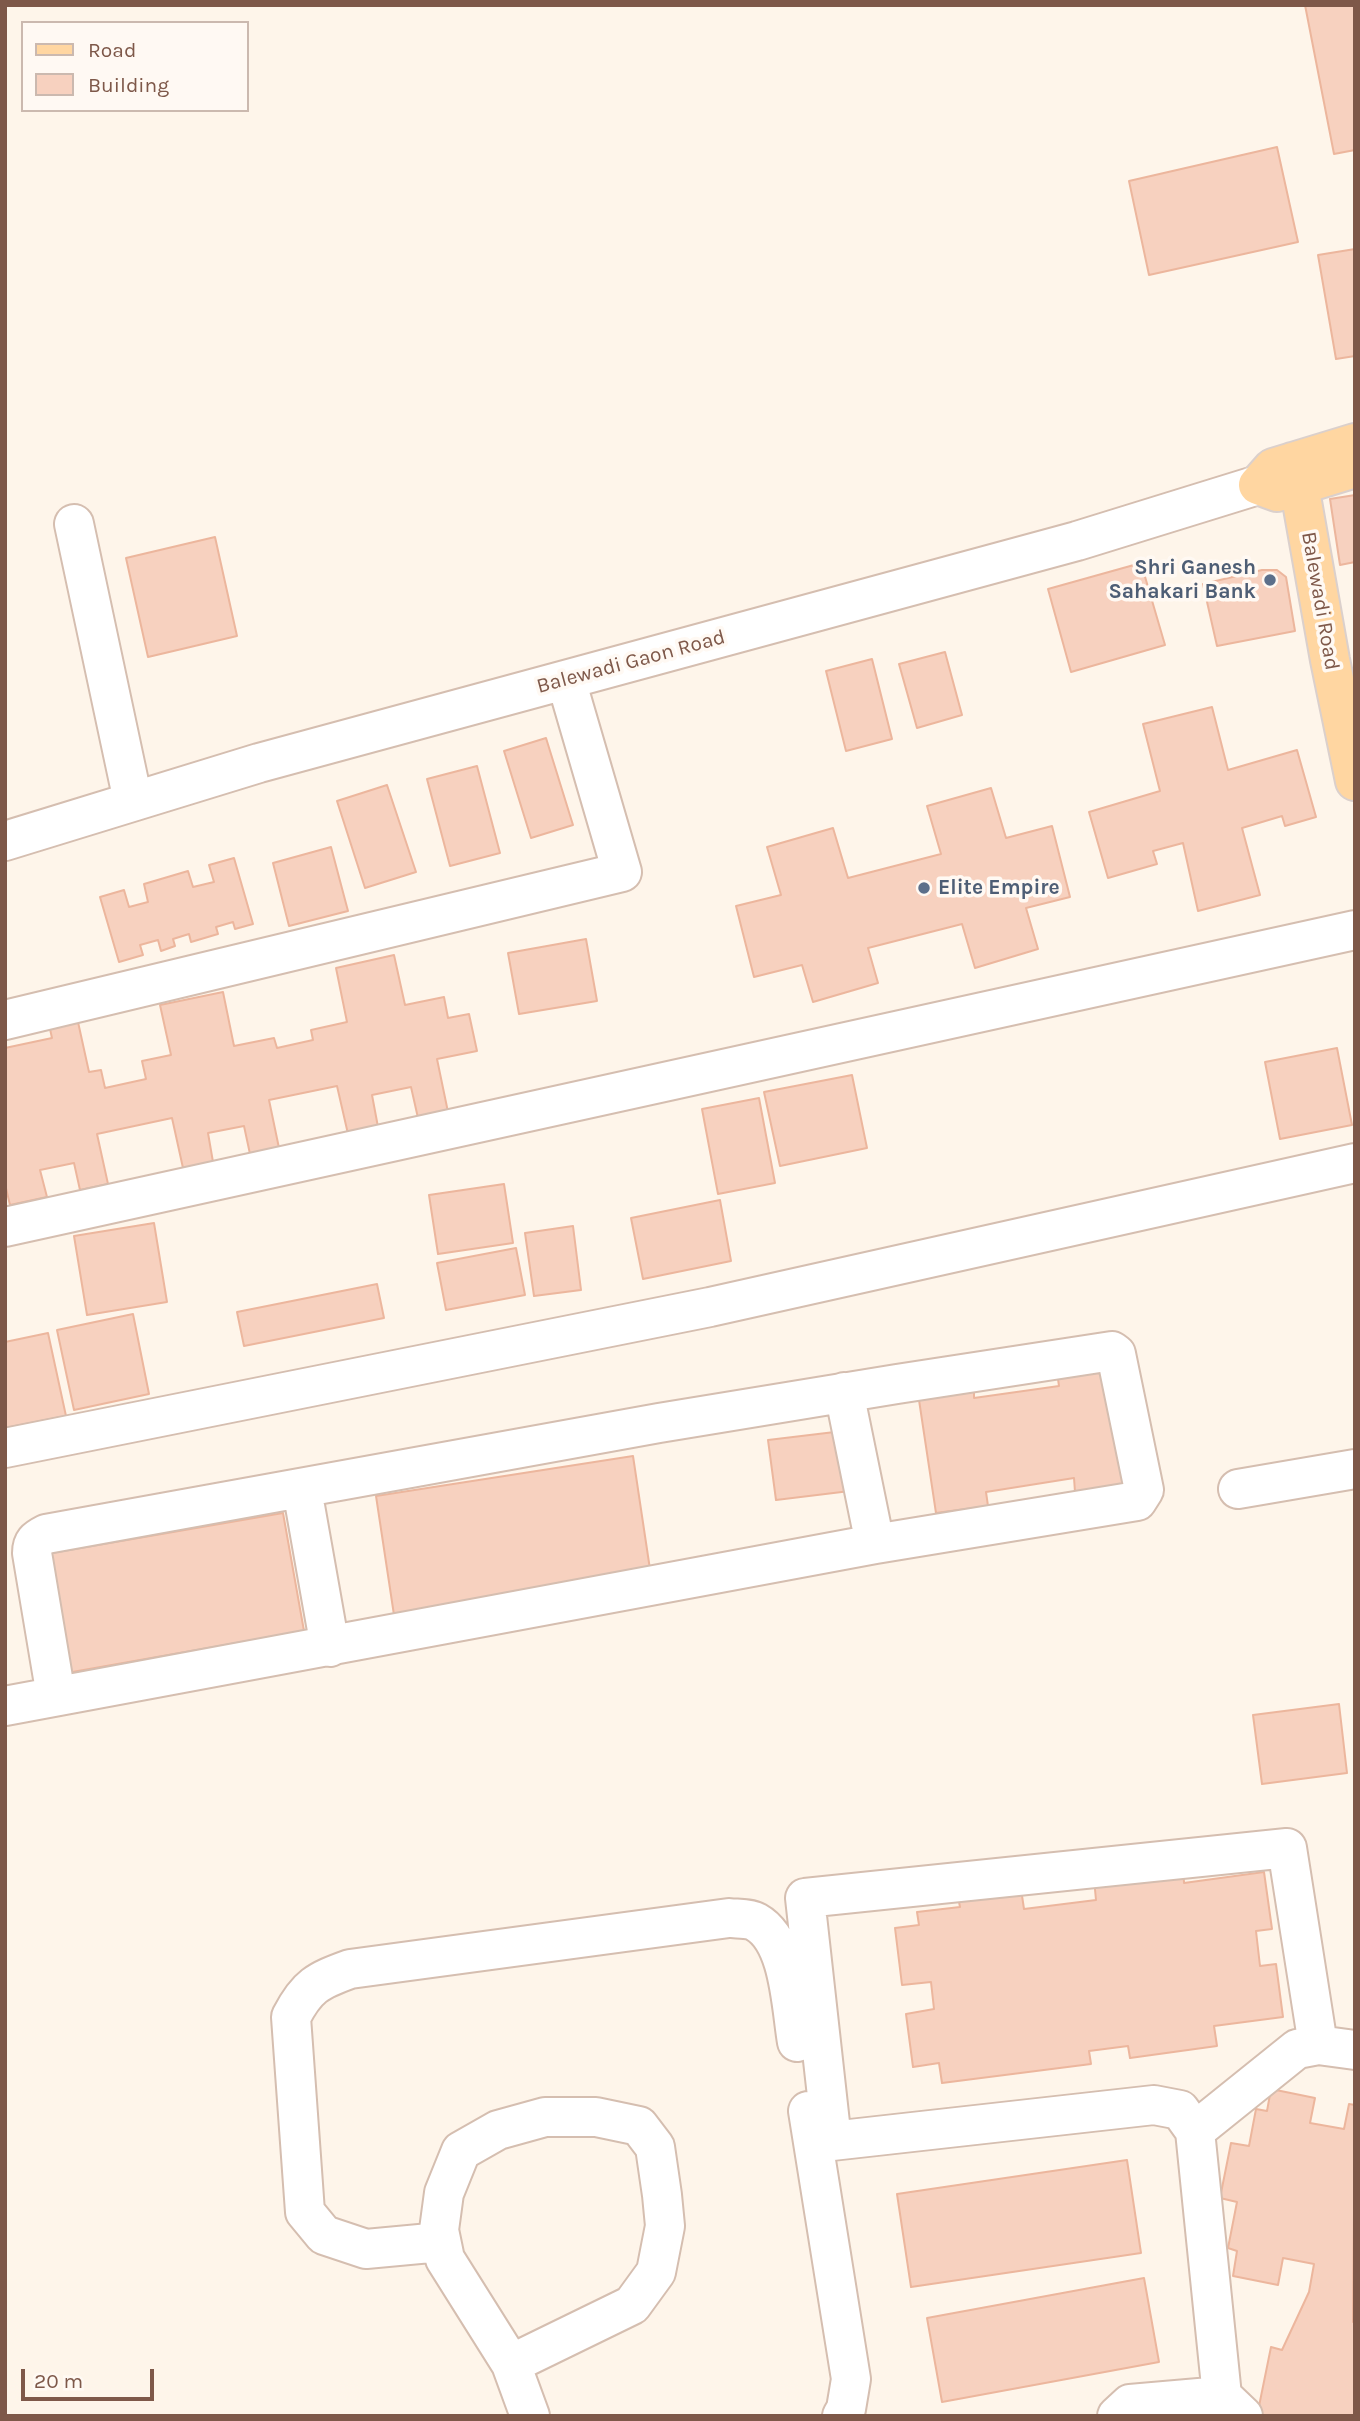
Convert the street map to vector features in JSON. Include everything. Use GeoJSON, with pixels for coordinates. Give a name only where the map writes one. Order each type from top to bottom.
{"type":"FeatureCollection","features":[{"type":"Feature","properties":{"kind":"main road","name":"Balewadi Gaon Road"},"geometry":{"type":"LineString","coordinates":[[1296,474],[1355,443]]}},
{"type":"Feature","properties":{"kind":"main road","name":"Balewadi Gaon Road"},"geometry":{"type":"LineString","coordinates":[[1258,485],[1273,468],[1296,474],[1355,468]]}},
{"type":"Feature","properties":{"kind":"main road","name":"Balewadi Road"},"geometry":{"type":"LineString","coordinates":[[1296,474],[1345,682],[1355,781]]}},
{"type":"Feature","properties":{"kind":"street","name":"Balewadi Gaon Road"},"geometry":{"type":"LineString","coordinates":[[5,841],[259,763],[1077,541],[1258,485]]}},
{"type":"Feature","properties":{"kind":"street"},"geometry":{"type":"LineString","coordinates":[[74,524],[134,801]]}},
{"type":"Feature","properties":{"kind":"street"},"geometry":{"type":"LineString","coordinates":[[5,1020],[622,872],[566,680]]}},
{"type":"Feature","properties":{"kind":"street"},"geometry":{"type":"LineString","coordinates":[[5,1227],[1355,930]]}},
{"type":"Feature","properties":{"kind":"street"},"geometry":{"type":"LineString","coordinates":[[5,1448],[710,1307],[1355,1163]]}},
{"type":"Feature","properties":{"kind":"street"},"geometry":{"type":"LineString","coordinates":[[5,1706],[875,1544],[1137,1501],[1144,1490],[1116,1354],[1112,1351],[844,1392],[46,1534],[36,1539],[32,1545],[32,1553],[56,1696]]}},
{"type":"Feature","properties":{"kind":"street"},"geometry":{"type":"LineString","coordinates":[[844,1392],[875,1544]]}},
{"type":"Feature","properties":{"kind":"street"},"geometry":{"type":"LineString","coordinates":[[1238,1489],[1355,1469]]}},
{"type":"Feature","properties":{"kind":"street"},"geometry":{"type":"LineString","coordinates":[[302,1489],[330,1647]]}},
{"type":"Feature","properties":{"kind":"street"},"geometry":{"type":"LineString","coordinates":[[1117,2416],[1130,2404],[1232,2406],[1195,2131],[1180,2110],[1154,2105],[832,2141],[806,1898],[1287,1848],[1337,2048],[1297,2049],[1195,2131]]}},
{"type":"Feature","properties":{"kind":"street"},"geometry":{"type":"LineString","coordinates":[[441,2242],[366,2249],[324,2235],[305,2212],[291,2017],[303,1994],[327,1978],[350,1969],[729,1918],[755,1921],[773,1937],[783,1958],[852,2379],[842,2416]]}},
{"type":"Feature","properties":{"kind":"street"},"geometry":{"type":"LineString","coordinates":[[511,2364],[632,2305],[656,2272],[665,2226],[655,2147],[639,2126],[596,2117],[545,2117],[498,2130],[461,2151],[444,2193],[439,2230],[445,2259],[511,2364],[530,2416]]}},
{"type":"Feature","properties":{"kind":"building"},"geometry":{"type":"Polygon","coordinates":[[[1305,5],[1355,5],[1355,150],[1334,154],[1305,5]]]}},
{"type":"Feature","properties":{"kind":"building"},"geometry":{"type":"Polygon","coordinates":[[[1277,147],[1298,242],[1149,275],[1129,181],[1277,147]]]}},
{"type":"Feature","properties":{"kind":"building"},"geometry":{"type":"Polygon","coordinates":[[[1355,249],[1355,356],[1336,359],[1318,255],[1355,249]]]}},
{"type":"Feature","properties":{"kind":"building"},"geometry":{"type":"Polygon","coordinates":[[[1355,495],[1355,562],[1340,565],[1330,499],[1355,495]]]}},
{"type":"Feature","properties":{"kind":"building"},"geometry":{"type":"Polygon","coordinates":[[[215,537],[237,636],[148,657],[126,558],[215,537]]]}},
{"type":"Feature","properties":{"kind":"building"},"geometry":{"type":"Polygon","coordinates":[[[1141,563],[1165,645],[1071,672],[1048,589],[1141,563]]]}},
{"type":"Feature","properties":{"kind":"building"},"geometry":{"type":"Polygon","coordinates":[[[1262,570],[1277,570],[1286,577],[1295,631],[1217,646],[1203,584],[1262,570]]]}},
{"type":"Feature","properties":{"kind":"building"},"geometry":{"type":"Polygon","coordinates":[[[945,652],[962,715],[917,728],[899,664],[945,652]]]}},
{"type":"Feature","properties":{"kind":"building"},"geometry":{"type":"Polygon","coordinates":[[[872,659],[892,739],[846,751],[826,671],[872,659]]]}},
{"type":"Feature","properties":{"kind":"building"},"geometry":{"type":"Polygon","coordinates":[[[1212,707],[1228,770],[1297,750],[1316,817],[1285,826],[1282,816],[1242,828],[1260,895],[1198,911],[1183,843],[1153,851],[1157,864],[1108,878],[1089,812],[1160,791],[1143,724],[1212,707]]]}},
{"type":"Feature","properties":{"kind":"building"},"geometry":{"type":"Polygon","coordinates":[[[546,738],[573,825],[531,838],[504,751],[546,738]]]}},
{"type":"Feature","properties":{"kind":"building"},"geometry":{"type":"Polygon","coordinates":[[[477,766],[500,853],[450,866],[427,779],[477,766]]]}},
{"type":"Feature","properties":{"kind":"building"},"geometry":{"type":"Polygon","coordinates":[[[387,785],[416,872],[365,888],[337,801],[387,785]]]}},
{"type":"Feature","properties":{"kind":"building"},"geometry":{"type":"Polygon","coordinates":[[[991,788],[1006,838],[1052,826],[1070,897],[1026,908],[1038,949],[975,968],[962,924],[868,948],[878,983],[813,1002],[802,965],[754,977],[736,906],[781,895],[767,847],[833,828],[848,878],[941,854],[927,806],[991,788]]]}},
{"type":"Feature","properties":{"kind":"building"},"geometry":{"type":"Polygon","coordinates":[[[331,847],[348,911],[289,926],[273,863],[331,847]]]}},
{"type":"Feature","properties":{"kind":"building"},"geometry":{"type":"Polygon","coordinates":[[[234,858],[253,924],[235,929],[233,922],[216,927],[218,934],[191,942],[189,934],[173,939],[175,946],[161,951],[158,940],[140,945],[143,955],[119,962],[100,897],[124,890],[129,907],[148,902],[144,884],[188,871],[193,887],[214,882],[209,865],[234,858]]]}},
{"type":"Feature","properties":{"kind":"building"},"geometry":{"type":"Polygon","coordinates":[[[586,939],[597,1001],[519,1014],[508,953],[586,939]]]}},
{"type":"Feature","properties":{"kind":"building"},"geometry":{"type":"Polygon","coordinates":[[[394,955],[405,1005],[444,997],[448,1018],[469,1014],[477,1051],[437,1059],[448,1112],[418,1118],[411,1087],[372,1095],[378,1127],[348,1134],[337,1086],[269,1100],[279,1148],[250,1154],[244,1126],[208,1133],[213,1162],[183,1168],[172,1118],[97,1134],[108,1184],[80,1190],[74,1163],[40,1170],[47,1197],[10,1205],[5,1184],[5,1048],[52,1038],[50,1029],[78,1022],[89,1072],[101,1070],[105,1088],[146,1079],[142,1061],[171,1055],[160,1005],[223,992],[234,1046],[274,1038],[277,1048],[313,1040],[311,1030],[347,1022],[336,968],[394,955]]]}},
{"type":"Feature","properties":{"kind":"building"},"geometry":{"type":"Polygon","coordinates":[[[1337,1048],[1352,1125],[1280,1139],[1265,1062],[1337,1048]]]}},
{"type":"Feature","properties":{"kind":"building"},"geometry":{"type":"Polygon","coordinates":[[[852,1075],[867,1148],[780,1166],[764,1092],[852,1075]]]}},
{"type":"Feature","properties":{"kind":"building"},"geometry":{"type":"Polygon","coordinates":[[[759,1098],[775,1183],[718,1194],[702,1109],[759,1098]]]}},
{"type":"Feature","properties":{"kind":"building"},"geometry":{"type":"Polygon","coordinates":[[[504,1184],[513,1243],[438,1254],[429,1195],[504,1184]]]}},
{"type":"Feature","properties":{"kind":"building"},"geometry":{"type":"Polygon","coordinates":[[[720,1200],[731,1261],[643,1279],[631,1218],[720,1200]]]}},
{"type":"Feature","properties":{"kind":"building"},"geometry":{"type":"Polygon","coordinates":[[[154,1223],[167,1302],[87,1315],[74,1236],[154,1223]]]}},
{"type":"Feature","properties":{"kind":"building"},"geometry":{"type":"Polygon","coordinates":[[[573,1226],[581,1290],[534,1296],[525,1233],[573,1226]]]}},
{"type":"Feature","properties":{"kind":"building"},"geometry":{"type":"Polygon","coordinates":[[[516,1248],[525,1295],[446,1310],[437,1263],[516,1248]]]}},
{"type":"Feature","properties":{"kind":"building"},"geometry":{"type":"Polygon","coordinates":[[[377,1284],[384,1318],[244,1346],[237,1312],[377,1284]]]}},
{"type":"Feature","properties":{"kind":"building"},"geometry":{"type":"Polygon","coordinates":[[[133,1314],[149,1394],[74,1410],[57,1330],[133,1314]]]}},
{"type":"Feature","properties":{"kind":"building"},"geometry":{"type":"Polygon","coordinates":[[[48,1333],[66,1416],[5,1428],[5,1342],[48,1333]]]}},
{"type":"Feature","properties":{"kind":"building"},"geometry":{"type":"Polygon","coordinates":[[[1109,1370],[1126,1484],[1075,1492],[1074,1478],[986,1492],[988,1506],[936,1513],[919,1400],[974,1391],[974,1398],[1059,1386],[1058,1379],[1109,1370]]]}},
{"type":"Feature","properties":{"kind":"building"},"geometry":{"type":"Polygon","coordinates":[[[843,1431],[850,1491],[776,1500],[768,1440],[843,1431]]]}},
{"type":"Feature","properties":{"kind":"building"},"geometry":{"type":"Polygon","coordinates":[[[633,1456],[651,1576],[394,1615],[376,1496],[633,1456]]]}},
{"type":"Feature","properties":{"kind":"building"},"geometry":{"type":"Polygon","coordinates":[[[283,1513],[304,1631],[61,1674],[40,1555],[283,1513]]]}},
{"type":"Feature","properties":{"kind":"building"},"geometry":{"type":"Polygon","coordinates":[[[1339,1704],[1347,1773],[1262,1784],[1253,1715],[1339,1704]]]}},
{"type":"Feature","properties":{"kind":"building"},"geometry":{"type":"Polygon","coordinates":[[[1183,1867],[1184,1883],[1264,1872],[1272,1929],[1256,1931],[1260,1966],[1276,1964],[1283,2017],[1214,2026],[1217,2046],[1130,2058],[1128,2046],[1089,2051],[1091,2064],[942,2083],[939,2063],[913,2067],[906,2014],[934,2009],[931,1982],[902,1985],[895,1928],[919,1925],[917,1912],[960,1907],[958,1897],[1021,1889],[1024,1909],[1096,1900],[1094,1879],[1183,1867]]]}},
{"type":"Feature","properties":{"kind":"building"},"geometry":{"type":"Polygon","coordinates":[[[1271,2089],[1315,2098],[1310,2123],[1344,2129],[1349,2104],[1355,2105],[1355,2416],[1257,2416],[1271,2347],[1282,2350],[1309,2292],[1314,2264],[1283,2258],[1278,2285],[1233,2276],[1237,2251],[1228,2248],[1237,2202],[1220,2198],[1231,2143],[1249,2146],[1256,2109],[1267,2111],[1271,2089]]]}},
{"type":"Feature","properties":{"kind":"building"},"geometry":{"type":"Polygon","coordinates":[[[1127,2160],[1141,2253],[911,2287],[897,2194],[1127,2160]]]}},
{"type":"Feature","properties":{"kind":"building"},"geometry":{"type":"Polygon","coordinates":[[[1144,2278],[1159,2362],[942,2402],[927,2318],[1144,2278]]]}},
{"type":"Feature","properties":{"kind":"place","name":"Shri Ganesh Sahakari Bank"},"geometry":{"type":"Point","coordinates":[1270,580]}},
{"type":"Feature","properties":{"kind":"place","name":"Elite Empire"},"geometry":{"type":"Point","coordinates":[924,888]}}]}
